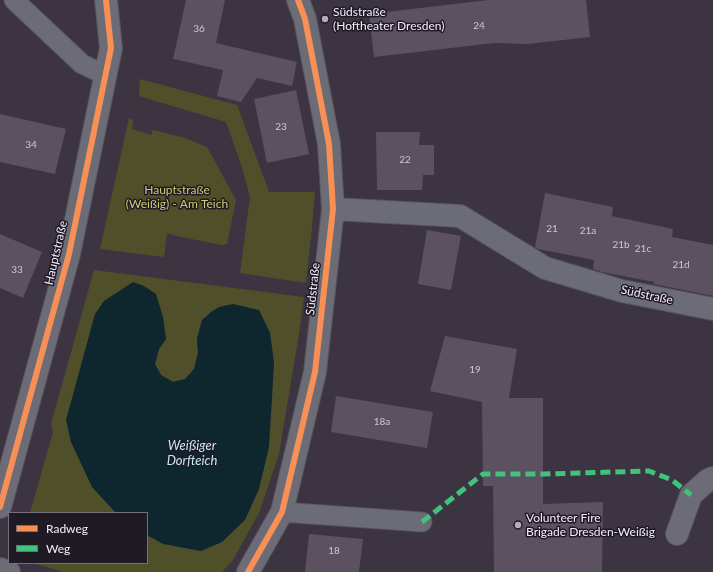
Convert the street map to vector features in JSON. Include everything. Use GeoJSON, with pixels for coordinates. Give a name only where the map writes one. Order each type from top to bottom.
{"type":"FeatureCollection","features":[{"type":"Feature","properties":{"kind":"street","name":"Hauptstraße"},"geometry":{"type":"LineString","coordinates":[[0,507],[69,254],[111,48],[106,0]]}},
{"type":"Feature","properties":{"kind":"street","name":"Südstraße"},"geometry":{"type":"LineString","coordinates":[[248,572],[282,512],[315,372],[333,209],[329,144],[305,19],[298,0]]}},
{"type":"Feature","properties":{"kind":"street","name":"Südstraße"},"geometry":{"type":"LineString","coordinates":[[333,209],[460,216],[545,268],[622,291],[713,308]]}},
{"type":"Feature","properties":{"kind":"street"},"geometry":{"type":"LineString","coordinates":[[677,534],[691,495],[708,480],[713,478]]}},
{"type":"Feature","properties":{"kind":"street"},"geometry":{"type":"LineString","coordinates":[[0,569],[9,572]]}},
{"type":"Feature","properties":{"kind":"lane"},"geometry":{"type":"LineString","coordinates":[[14,0],[82,64],[105,75]]}},
{"type":"Feature","properties":{"kind":"lane"},"geometry":{"type":"LineString","coordinates":[[282,512],[422,522]]}},
{"type":"Feature","properties":{"kind":"green space"},"geometry":{"type":"Polygon","coordinates":[[[140,79],[237,105],[269,192],[315,192],[306,283],[240,273],[250,197],[242,167],[226,122],[139,96],[140,79]]]}},
{"type":"Feature","properties":{"kind":"green space","name":"Hauptstraße (Weißig) - Am Teich"},"geometry":{"type":"Polygon","coordinates":[[[129,118],[133,120],[132,129],[151,135],[153,130],[185,138],[207,147],[236,200],[227,244],[222,245],[167,233],[164,257],[100,249],[129,118]]]}},
{"type":"Feature","properties":{"kind":"green space"},"geometry":{"type":"Polygon","coordinates":[[[94,270],[304,297],[279,454],[259,513],[233,560],[222,572],[63,572],[36,564],[148,564],[148,536],[163,544],[274,363],[270,333],[258,310],[197,338],[198,353],[194,369],[186,379],[173,382],[161,375],[155,364],[159,349],[166,339],[163,317],[92,487],[115,512],[30,512],[53,432],[51,424],[94,270]]]}},
{"type":"Feature","properties":{"kind":"water","name":"Weißiger Dorfteich"},"geometry":{"type":"Polygon","coordinates":[[[133,282],[144,286],[156,294],[163,317],[166,339],[159,349],[155,364],[161,375],[173,382],[185,379],[194,369],[198,353],[197,338],[202,320],[211,312],[219,307],[233,304],[259,310],[270,333],[274,363],[269,447],[259,489],[245,520],[222,542],[201,551],[163,544],[148,536],[148,512],[115,512],[92,487],[71,442],[66,420],[95,314],[104,301],[133,282]]]}},
{"type":"Feature","properties":{"kind":"building"},"geometry":{"type":"Polygon","coordinates":[[[186,0],[225,0],[216,43],[297,62],[292,86],[257,78],[241,102],[217,96],[223,70],[173,59],[186,0]]]}},
{"type":"Feature","properties":{"kind":"building"},"geometry":{"type":"Polygon","coordinates":[[[488,0],[586,0],[590,37],[528,44],[494,43],[374,57],[369,14],[488,0]]]}},
{"type":"Feature","properties":{"kind":"building"},"geometry":{"type":"Polygon","coordinates":[[[296,90],[309,154],[267,163],[254,99],[296,90]]]}},
{"type":"Feature","properties":{"kind":"building"},"geometry":{"type":"Polygon","coordinates":[[[0,114],[66,129],[55,174],[0,162],[0,114]]]}},
{"type":"Feature","properties":{"kind":"building"},"geometry":{"type":"Polygon","coordinates":[[[376,132],[420,132],[419,145],[434,145],[434,175],[423,175],[422,190],[377,190],[376,132]]]}},
{"type":"Feature","properties":{"kind":"building"},"geometry":{"type":"Polygon","coordinates":[[[545,193],[613,207],[612,216],[673,229],[672,237],[713,245],[713,296],[654,284],[654,282],[602,272],[593,269],[594,260],[538,249],[535,247],[545,193]]]}},
{"type":"Feature","properties":{"kind":"building"},"geometry":{"type":"Polygon","coordinates":[[[427,230],[461,236],[451,290],[418,284],[427,230]]]}},
{"type":"Feature","properties":{"kind":"building"},"geometry":{"type":"Polygon","coordinates":[[[0,234],[42,252],[23,298],[0,288],[0,234]]]}},
{"type":"Feature","properties":{"kind":"building"},"geometry":{"type":"Polygon","coordinates":[[[445,336],[517,349],[509,398],[543,398],[543,504],[603,502],[602,572],[494,572],[493,486],[483,486],[482,402],[430,391],[445,336]]]}},
{"type":"Feature","properties":{"kind":"building"},"geometry":{"type":"Polygon","coordinates":[[[336,396],[433,412],[427,448],[331,432],[336,396]]]}},
{"type":"Feature","properties":{"kind":"building"},"geometry":{"type":"Polygon","coordinates":[[[309,534],[363,539],[359,572],[305,572],[309,534]]]}},
{"type":"Feature","properties":{"kind":"marked path"},"geometry":{"type":"LineString","coordinates":[[422,522],[483,474],[649,471],[672,480],[691,495]]}},
{"type":"Feature","properties":{"kind":"cycle path"},"geometry":{"type":"LineString","coordinates":[[0,507],[69,254],[111,48],[106,0]]}},
{"type":"Feature","properties":{"kind":"cycle path"},"geometry":{"type":"LineString","coordinates":[[248,572],[282,512],[315,372],[333,209],[329,144],[305,19],[298,0]]}},
{"type":"Feature","properties":{"kind":"place","name":"Südstraße (Hoftheater Dresden)"},"geometry":{"type":"Point","coordinates":[325,19]}},
{"type":"Feature","properties":{"kind":"place","name":"Volunteer Fire Brigade Dresden-Weißig"},"geometry":{"type":"Point","coordinates":[518,525]}}]}
